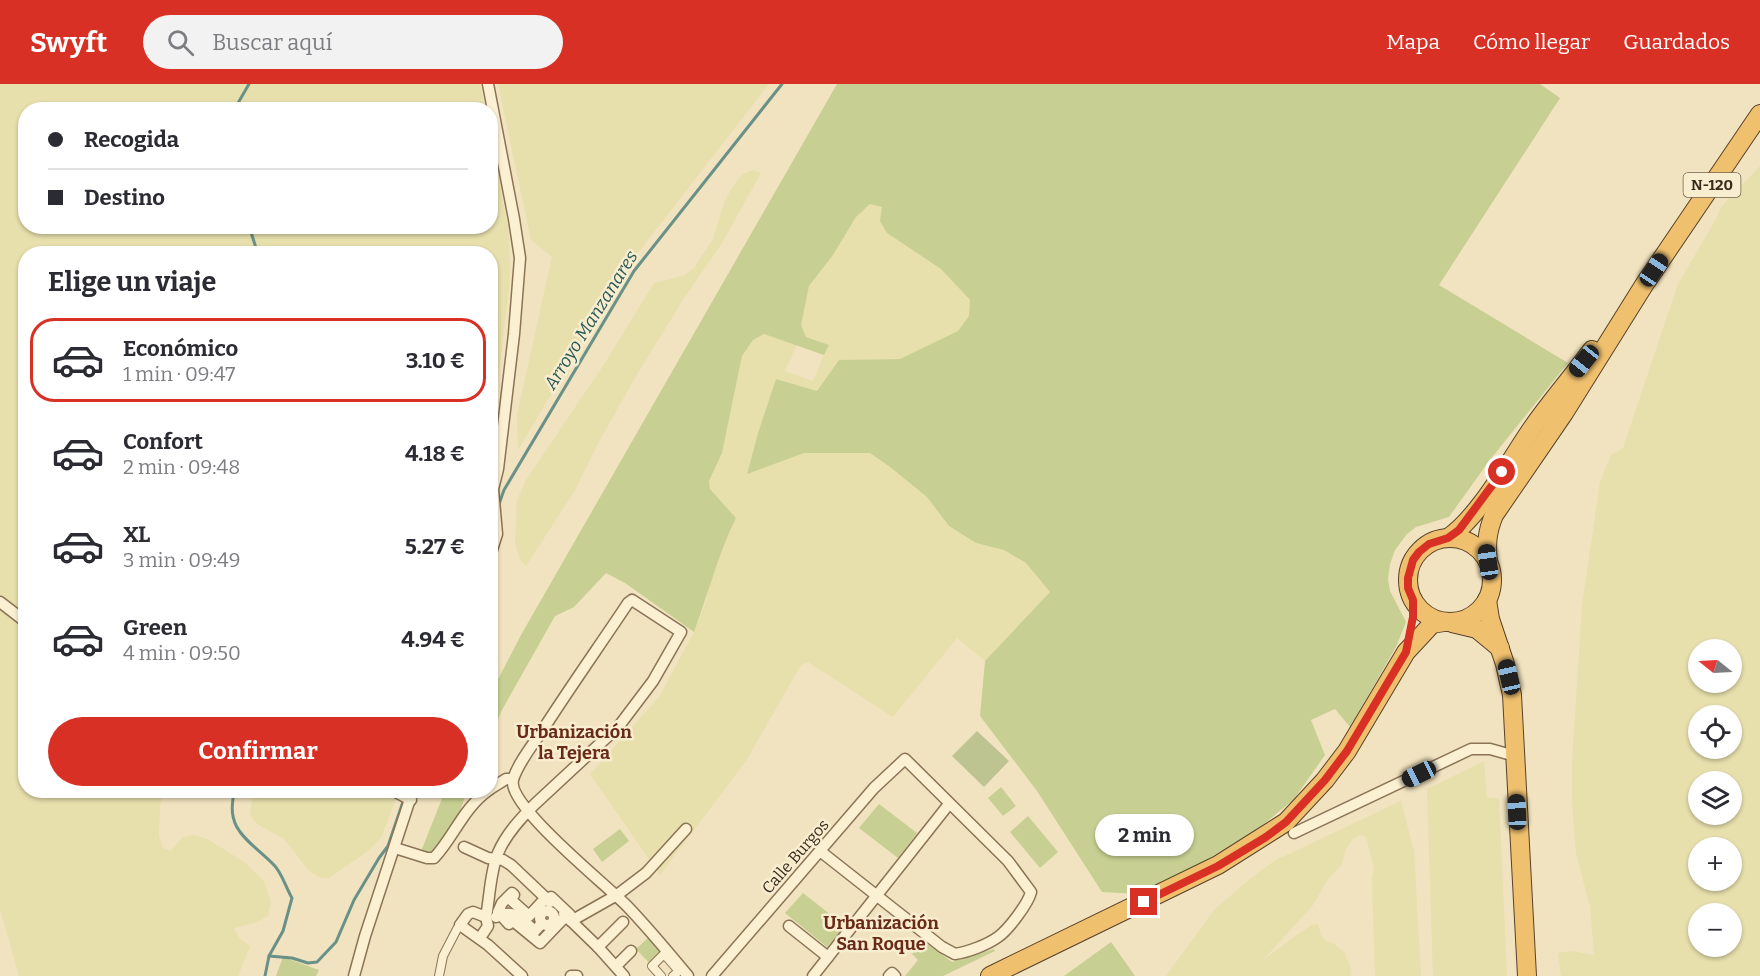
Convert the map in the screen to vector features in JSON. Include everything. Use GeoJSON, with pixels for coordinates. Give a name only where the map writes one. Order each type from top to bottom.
{"type":"FeatureCollection","features":[{"type":"Feature","properties":{"kind":"highway","name":"N-120"},"geometry":{"type":"LineString","coordinates":[[990,976],[1218,866],[1286,822],[1325,780],[1347,751],[1406,652],[1432,624],[1463,621],[1474,615],[1487,600],[1492,585],[1486,545],[1494,515],[1564,413],[1664,255],[1760,114]]}},
{"type":"Feature","properties":{"kind":"highway","name":"N-120"},"geometry":{"type":"LineString","coordinates":[[1406,652],[1413,625],[1413,600],[1408,588],[1408,578],[1413,560],[1429,544],[1448,538],[1459,530],[1564,384],[1664,255]]}},
{"type":"Feature","properties":{"kind":"highway"},"geometry":{"type":"LineString","coordinates":[[1448,538],[1472,544],[1488,562]]}},
{"type":"Feature","properties":{"kind":"highway"},"geometry":{"type":"LineString","coordinates":[[1413,600],[1425,615],[1477,629],[1500,648]]}},
{"type":"Feature","properties":{"kind":"highway"},"geometry":{"type":"LineString","coordinates":[[1487,600],[1490,619],[1512,695],[1527,976]]}},
{"type":"Feature","properties":{"kind":"street"},"geometry":{"type":"LineString","coordinates":[[488,84],[491,102]]}},
{"type":"Feature","properties":{"kind":"street"},"geometry":{"type":"LineString","coordinates":[[498,136],[520,258],[514,334],[498,469]]}},
{"type":"Feature","properties":{"kind":"street"},"geometry":{"type":"LineString","coordinates":[[480,938],[486,930],[496,858],[510,834],[529,810],[611,735],[623,721],[653,681],[681,632],[632,600],[574,681],[513,779],[516,794],[529,810],[571,856],[617,896],[688,976]]}},
{"type":"Feature","properties":{"kind":"street"},"geometry":{"type":"LineString","coordinates":[[0,602],[18,616]]}},
{"type":"Feature","properties":{"kind":"street"},"geometry":{"type":"LineString","coordinates":[[1294,833],[1471,749],[1490,749],[1515,756]]}},
{"type":"Feature","properties":{"kind":"street","name":"Calle Burgos"},"geometry":{"type":"LineString","coordinates":[[712,976],[874,788],[905,759],[949,804]]}},
{"type":"Feature","properties":{"kind":"street"},"geometry":{"type":"LineString","coordinates":[[498,784],[506,779],[513,779]]}},
{"type":"Feature","properties":{"kind":"street"},"geometry":{"type":"LineString","coordinates":[[354,976],[395,848],[408,798]]}},
{"type":"Feature","properties":{"kind":"street"},"geometry":{"type":"LineString","coordinates":[[395,848],[429,859],[434,858],[477,798]]}},
{"type":"Feature","properties":{"kind":"street"},"geometry":{"type":"LineString","coordinates":[[813,976],[876,896],[949,804],[1008,861],[1031,892],[1025,905],[997,939],[955,954],[942,947],[876,896],[819,851]]}},
{"type":"Feature","properties":{"kind":"street"},"geometry":{"type":"LineString","coordinates":[[539,942],[568,919],[617,896],[646,873],[686,829]]}},
{"type":"Feature","properties":{"kind":"street"},"geometry":{"type":"LineString","coordinates":[[464,847],[511,865],[546,899],[554,910],[568,919],[598,947],[624,976]]}},
{"type":"Feature","properties":{"kind":"street"},"geometry":{"type":"LineString","coordinates":[[539,942],[525,928],[512,920],[509,924],[498,912],[502,903],[512,893],[514,895],[510,899],[529,916],[551,897],[570,915],[568,919]]}},
{"type":"Feature","properties":{"kind":"street"},"geometry":{"type":"LineString","coordinates":[[539,942],[540,916],[543,912],[554,910]]}},
{"type":"Feature","properties":{"kind":"street"},"geometry":{"type":"LineString","coordinates":[[439,975],[443,956],[458,927],[468,914],[474,912],[487,916],[510,912],[538,927]]}},
{"type":"Feature","properties":{"kind":"street"},"geometry":{"type":"LineString","coordinates":[[598,947],[623,922]]}},
{"type":"Feature","properties":{"kind":"street"},"geometry":{"type":"LineString","coordinates":[[789,926],[828,957]]}},
{"type":"Feature","properties":{"kind":"street"},"geometry":{"type":"LineString","coordinates":[[458,927],[480,938],[521,976]]}},
{"type":"Feature","properties":{"kind":"street"},"geometry":{"type":"LineString","coordinates":[[616,966],[631,951]]}},
{"type":"Feature","properties":{"kind":"street"},"geometry":{"type":"LineString","coordinates":[[661,976],[651,966],[664,954],[679,971],[673,976]]}},
{"type":"Feature","properties":{"kind":"street"},"geometry":{"type":"LineString","coordinates":[[889,976],[891,973],[895,976]]}},
{"type":"Feature","properties":{"kind":"street"},"geometry":{"type":"LineString","coordinates":[[571,976],[577,976]]}},
{"type":"Feature","properties":{"kind":"shaded area"},"geometry":{"type":"Polygon","coordinates":[[[0,84],[480,84],[484,102],[18,102],[18,234],[498,234],[498,174],[508,226],[510,261],[498,381],[498,246],[18,246],[18,798],[162,798],[159,836],[163,848],[171,851],[183,837],[195,835],[209,840],[244,862],[263,880],[271,901],[268,916],[255,923],[234,928],[239,938],[250,946],[238,976],[19,976],[0,909],[0,84]]]}},
{"type":"Feature","properties":{"kind":"shaded area"},"geometry":{"type":"Polygon","coordinates":[[[498,84],[769,84],[627,267],[518,450],[517,415],[552,257],[531,240],[498,84]]]}},
{"type":"Feature","properties":{"kind":"shaded area"},"geometry":{"type":"Polygon","coordinates":[[[1760,166],[1760,976],[1561,976],[1558,953],[1571,951],[1594,955],[1590,907],[1576,853],[1572,803],[1572,761],[1582,606],[1600,482],[1611,455],[1623,448],[1678,284],[1721,207],[1760,166]]]}},
{"type":"Feature","properties":{"kind":"shaded area"},"geometry":{"type":"Polygon","coordinates":[[[753,170],[761,173],[722,243],[686,295],[636,376],[575,490],[526,566],[520,560],[515,542],[517,500],[526,480],[605,363],[654,283],[685,275],[694,268],[713,239],[724,203],[733,186],[743,174],[753,170]]]}},
{"type":"Feature","properties":{"kind":"shaded area"},"geometry":{"type":"Polygon","coordinates":[[[870,204],[882,207],[887,233],[941,269],[970,301],[969,316],[958,331],[900,359],[839,360],[817,391],[776,379],[747,473],[804,453],[870,453],[927,497],[949,526],[976,543],[1004,550],[1026,563],[1050,592],[985,661],[957,638],[893,717],[808,662],[801,665],[746,761],[660,875],[590,774],[659,697],[694,632],[706,601],[710,581],[736,518],[710,489],[709,481],[722,453],[742,356],[753,340],[764,334],[797,345],[785,371],[813,381],[828,345],[806,337],[801,325],[809,286],[833,255],[856,217],[870,204]]]}},
{"type":"Feature","properties":{"kind":"shaded area"},"geometry":{"type":"Polygon","coordinates":[[[1484,761],[1487,798],[1499,798],[1507,976],[1433,976],[1427,789],[1484,761]]]}},
{"type":"Feature","properties":{"kind":"shaded area"},"geometry":{"type":"Polygon","coordinates":[[[252,798],[396,798],[381,838],[368,851],[329,878],[321,878],[310,872],[284,839],[257,824],[250,815],[252,798]]]}},
{"type":"Feature","properties":{"kind":"shaded area"},"geometry":{"type":"Polygon","coordinates":[[[1401,801],[1414,851],[1421,976],[1375,976],[1372,878],[1374,867],[1366,837],[1361,835],[1353,839],[1346,849],[1341,866],[1328,879],[1313,905],[1262,961],[1295,936],[1312,925],[1318,924],[1321,935],[1327,942],[1333,943],[1344,952],[1350,966],[1351,976],[1166,976],[1214,910],[1251,878],[1274,861],[1401,801]]]}},
{"type":"Feature","properties":{"kind":"green space"},"geometry":{"type":"Polygon","coordinates":[[[837,84],[1540,84],[1560,98],[1439,285],[1568,363],[1489,461],[1449,517],[1416,527],[1407,534],[1395,550],[1388,579],[1390,591],[1406,622],[1396,647],[1350,727],[1335,709],[1311,720],[1325,755],[1294,799],[1253,833],[1197,865],[1137,894],[1102,892],[1037,791],[980,716],[985,661],[1050,592],[1026,563],[1004,550],[976,543],[949,526],[927,497],[870,453],[804,453],[747,474],[776,379],[817,391],[839,360],[900,359],[958,331],[969,316],[970,300],[941,269],[887,233],[880,221],[882,207],[870,204],[856,217],[833,255],[809,286],[801,325],[806,337],[829,345],[824,355],[764,334],[753,340],[742,356],[722,453],[709,481],[710,489],[736,518],[718,560],[694,632],[625,583],[606,573],[574,607],[555,616],[498,719],[498,679],[521,635],[837,84]]]}},
{"type":"Feature","properties":{"kind":"green space"},"geometry":{"type":"Polygon","coordinates":[[[977,731],[1009,761],[984,787],[952,756],[977,731]]]}},
{"type":"Feature","properties":{"kind":"green space"},"geometry":{"type":"Polygon","coordinates":[[[1001,787],[1016,806],[1003,816],[988,798],[1001,787]]]}},
{"type":"Feature","properties":{"kind":"green space"},"geometry":{"type":"Polygon","coordinates":[[[442,798],[465,798],[459,814],[434,853],[420,854],[442,798]]]}},
{"type":"Feature","properties":{"kind":"green space"},"geometry":{"type":"Polygon","coordinates":[[[879,804],[917,833],[898,858],[859,828],[879,804]]]}},
{"type":"Feature","properties":{"kind":"green space"},"geometry":{"type":"Polygon","coordinates":[[[1028,816],[1058,852],[1040,868],[1010,832],[1028,816]]]}},
{"type":"Feature","properties":{"kind":"green space"},"geometry":{"type":"Polygon","coordinates":[[[620,829],[629,841],[602,862],[593,849],[620,829]]]}},
{"type":"Feature","properties":{"kind":"green space"},"geometry":{"type":"Polygon","coordinates":[[[803,893],[845,926],[827,947],[785,913],[803,893]]]}},
{"type":"Feature","properties":{"kind":"green space"},"geometry":{"type":"Polygon","coordinates":[[[649,937],[664,954],[652,966],[636,949],[649,937]]]}},
{"type":"Feature","properties":{"kind":"green space"},"geometry":{"type":"Polygon","coordinates":[[[923,941],[952,962],[994,949],[995,951],[943,976],[905,976],[918,960],[912,954],[923,941]]]}},
{"type":"Feature","properties":{"kind":"green space"},"geometry":{"type":"Polygon","coordinates":[[[1111,942],[1135,976],[1064,976],[1111,942]]]}},
{"type":"Feature","properties":{"kind":"green space"},"geometry":{"type":"Polygon","coordinates":[[[283,957],[319,970],[316,976],[276,976],[283,957]]]}},
{"type":"Feature","properties":{"kind":"waterway"},"geometry":{"type":"LineString","coordinates":[[239,102],[249,84]]}},
{"type":"Feature","properties":{"kind":"waterway","name":"Arroyo Manzanares"},"geometry":{"type":"LineString","coordinates":[[499,504],[504,490],[634,271],[782,84]]}},
{"type":"Feature","properties":{"kind":"waterway"},"geometry":{"type":"LineString","coordinates":[[252,234],[255,246]]}},
{"type":"Feature","properties":{"kind":"waterway"},"geometry":{"type":"LineString","coordinates":[[233,798],[233,816],[241,834],[277,868],[292,898],[283,931],[269,956],[265,976]]}},
{"type":"Feature","properties":{"kind":"waterway","name":"Arroyo Manzanares"},"geometry":{"type":"LineString","coordinates":[[269,956],[292,958],[308,963],[317,962],[336,942],[354,900],[388,846],[404,798]]}},
{"type":"Feature","properties":{"kind":"district","name":"Urbanización la Tejera"},"geometry":{"type":"Point","coordinates":[574,742]}},
{"type":"Feature","properties":{"kind":"district","name":"Urbanización San Roque"},"geometry":{"type":"Point","coordinates":[881,933]}},
{"type":"Feature","properties":{"kind":"route"},"geometry":{"type":"LineString","coordinates":[[1144,902],[1218,866],[1266,837],[1286,822],[1334,771],[1406,652],[1413,625],[1413,600],[1408,588],[1408,578],[1413,560],[1429,544],[1448,538],[1459,530],[1502,472]]}}]}
